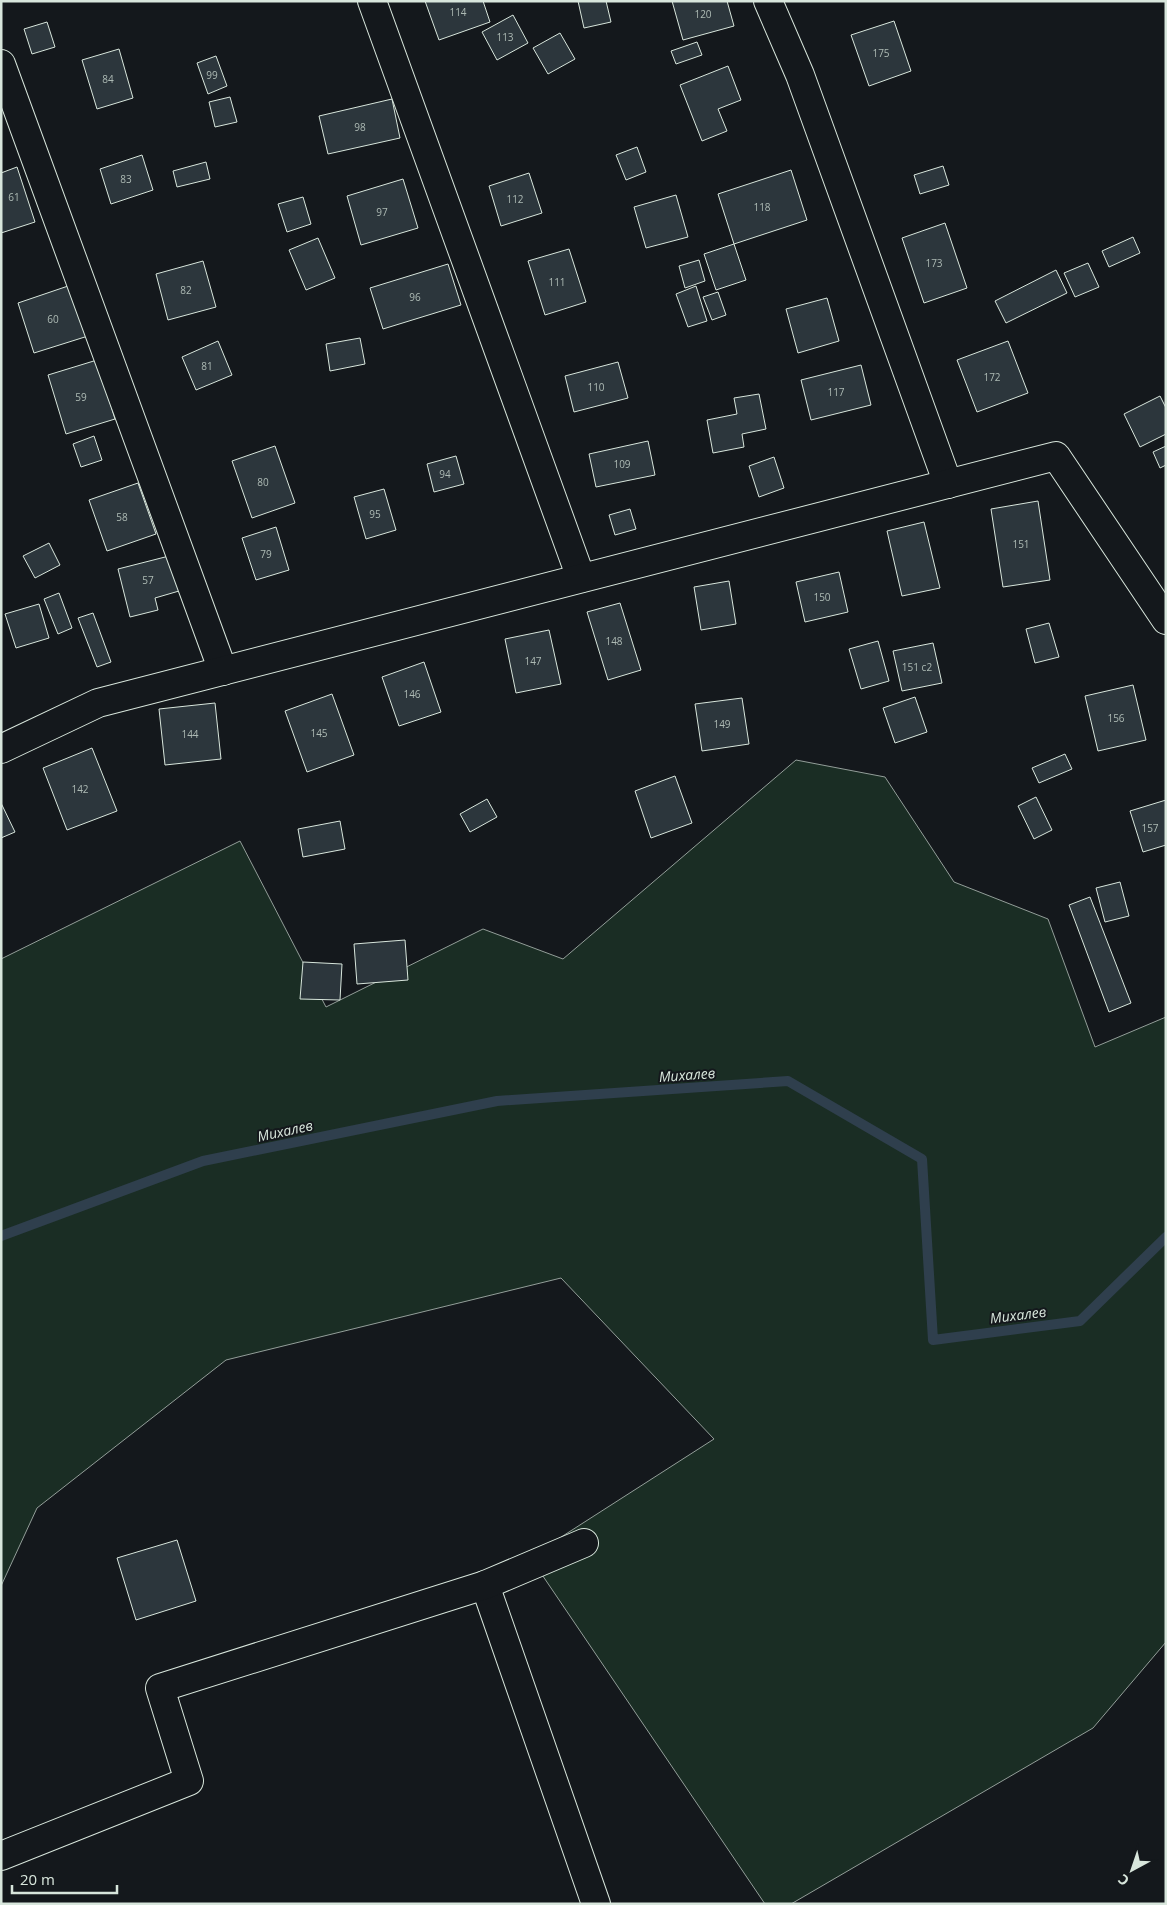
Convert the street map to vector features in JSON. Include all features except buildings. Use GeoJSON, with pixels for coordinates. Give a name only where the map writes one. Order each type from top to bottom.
{"type":"FeatureCollection","features":[{"type":"Feature","properties":{"kind":"street"},"geometry":{"type":"LineString","coordinates":[[372,1],[581,578]]}},
{"type":"Feature","properties":{"kind":"street"},"geometry":{"type":"LineString","coordinates":[[768,1],[800,75],[948,484]]}},
{"type":"Feature","properties":{"kind":"street"},"geometry":{"type":"LineString","coordinates":[[1,64],[223,671]]}},
{"type":"Feature","properties":{"kind":"street"},"geometry":{"type":"LineString","coordinates":[[1,748],[98,703],[1056,456],[1166,620]]}},
{"type":"Feature","properties":{"kind":"street"},"geometry":{"type":"LineString","coordinates":[[1,1856],[189,1781],[160,1688],[486,1585],[584,1543]]}},
{"type":"Feature","properties":{"kind":"street"},"geometry":{"type":"LineString","coordinates":[[486,1585],[596,1904]]}},
{"type":"Feature","properties":{"kind":"green space"},"geometry":{"type":"Polygon","coordinates":[[[796,760],[885,777],[954,882],[1048,919],[1095,1047],[1166,1017],[1166,1642],[1093,1728],[791,1904],[765,1904],[530,1557],[714,1439],[561,1278],[226,1360],[37,1508],[1,1586],[1,959],[240,841],[326,1007],[483,929],[563,959],[796,760]]]}},
{"type":"Feature","properties":{"kind":"waterway","name":"Михалев"},"geometry":{"type":"LineString","coordinates":[[1,1236],[203,1161],[497,1101],[788,1081],[922,1159],[933,1340],[1080,1321],[1166,1237]]}}]}
